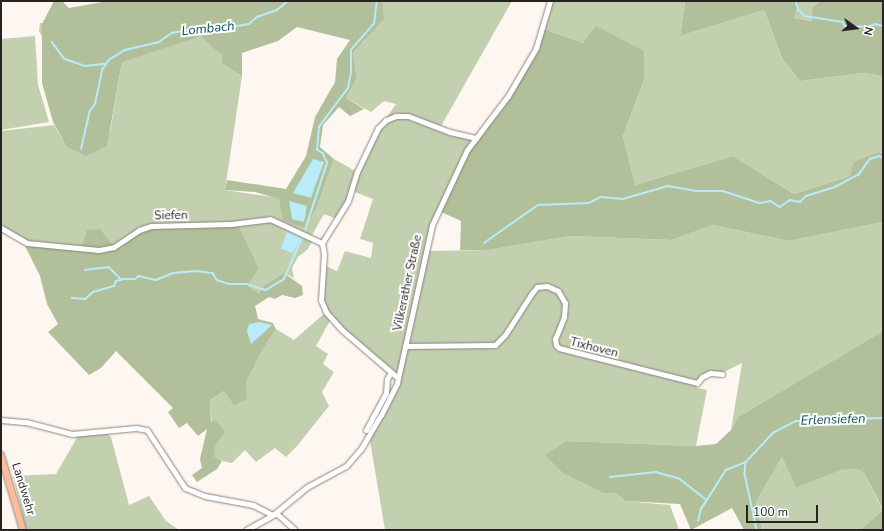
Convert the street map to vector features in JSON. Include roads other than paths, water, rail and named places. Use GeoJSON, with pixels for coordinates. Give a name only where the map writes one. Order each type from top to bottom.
{"type":"FeatureCollection","features":[{"type":"Feature","properties":{"kind":"main road","name":"Landwehr"},"geometry":{"type":"LineString","coordinates":[[1,455],[23,530]]}},
{"type":"Feature","properties":{"kind":"street","name":"Vilkerather Straße"},"geometry":{"type":"LineString","coordinates":[[246,530],[275,514],[307,487],[340,470],[355,456],[393,394],[398,378],[428,236],[462,159],[508,96],[536,48],[550,1]]}},
{"type":"Feature","properties":{"kind":"street"},"geometry":{"type":"LineString","coordinates":[[398,378],[336,324],[326,312],[321,300],[324,254],[322,242],[348,202],[357,172],[374,135],[386,120],[396,116],[408,116],[450,132],[476,138]]}},
{"type":"Feature","properties":{"kind":"street","name":"Siefen"},"geometry":{"type":"LineString","coordinates":[[1,228],[27,243],[99,250],[114,248],[139,230],[151,226],[231,224],[270,219],[322,242]]}},
{"type":"Feature","properties":{"kind":"street","name":"Tixhoven"},"geometry":{"type":"LineString","coordinates":[[405,346],[495,345],[504,335],[537,287],[547,286],[558,290],[565,303],[564,317],[555,342],[559,348],[697,383],[702,377],[710,373],[722,374]]}},
{"type":"Feature","properties":{"kind":"street"},"geometry":{"type":"LineString","coordinates":[[366,428],[386,392],[391,372]]}},
{"type":"Feature","properties":{"kind":"street"},"geometry":{"type":"LineString","coordinates":[[1,420],[26,422],[72,434],[136,428],[147,430],[185,488],[205,496],[253,505],[275,514],[295,530]]}},
{"type":"Feature","properties":{"kind":"water"},"geometry":{"type":"Polygon","coordinates":[[[313,159],[324,162],[311,198],[293,193],[313,159]]]}},
{"type":"Feature","properties":{"kind":"water"},"geometry":{"type":"Polygon","coordinates":[[[289,201],[307,206],[304,222],[292,219],[289,201]]]}},
{"type":"Feature","properties":{"kind":"water"},"geometry":{"type":"Polygon","coordinates":[[[287,231],[301,237],[293,253],[281,249],[287,231]]]}},
{"type":"Feature","properties":{"kind":"water"},"geometry":{"type":"Polygon","coordinates":[[[260,322],[272,325],[251,344],[247,331],[249,324],[260,322]]]}},
{"type":"Feature","properties":{"kind":"waterway","name":"Lombach"},"geometry":{"type":"LineString","coordinates":[[81,149],[90,111],[95,104],[102,70],[109,60],[125,50],[159,42],[172,33],[202,27],[226,28],[249,24],[257,17],[277,10],[288,1]]}},
{"type":"Feature","properties":{"kind":"waterway"},"geometry":{"type":"LineString","coordinates":[[305,230],[327,163],[323,154],[317,150],[319,127],[348,88],[351,73],[351,50],[374,24],[377,1]]}},
{"type":"Feature","properties":{"kind":"waterway"},"geometry":{"type":"LineString","coordinates":[[796,1],[799,10],[805,16],[843,22],[845,26],[868,27],[875,24],[883,26]]}},
{"type":"Feature","properties":{"kind":"waterway"},"geometry":{"type":"LineString","coordinates":[[52,42],[65,59],[85,66],[105,64]]}},
{"type":"Feature","properties":{"kind":"waterway"},"geometry":{"type":"LineString","coordinates":[[484,243],[538,205],[589,203],[601,197],[623,199],[668,186],[695,191],[723,191],[760,203],[771,201],[780,207],[790,200],[800,202],[806,196],[835,187],[859,174],[870,159],[880,156],[883,158]]}},
{"type":"Feature","properties":{"kind":"waterway"},"geometry":{"type":"LineString","coordinates":[[72,298],[85,299],[93,292],[114,286],[116,281],[124,279],[135,279],[139,276],[156,280],[173,273],[196,271],[213,273],[217,280],[229,284],[247,284],[266,290],[284,279],[302,238]]}},
{"type":"Feature","properties":{"kind":"waterway"},"geometry":{"type":"LineString","coordinates":[[85,270],[109,267],[122,280]]}},
{"type":"Feature","properties":{"kind":"waterway","name":"Erlensiefen"},"geometry":{"type":"LineString","coordinates":[[610,477],[656,472],[680,479],[707,500],[726,470],[746,462],[773,433],[796,421],[883,418]]}},
{"type":"Feature","properties":{"kind":"waterway"},"geometry":{"type":"LineString","coordinates":[[746,462],[745,474],[757,530]]}},
{"type":"Feature","properties":{"kind":"waterway"},"geometry":{"type":"LineString","coordinates":[[698,521],[701,509],[707,500]]}}]}
